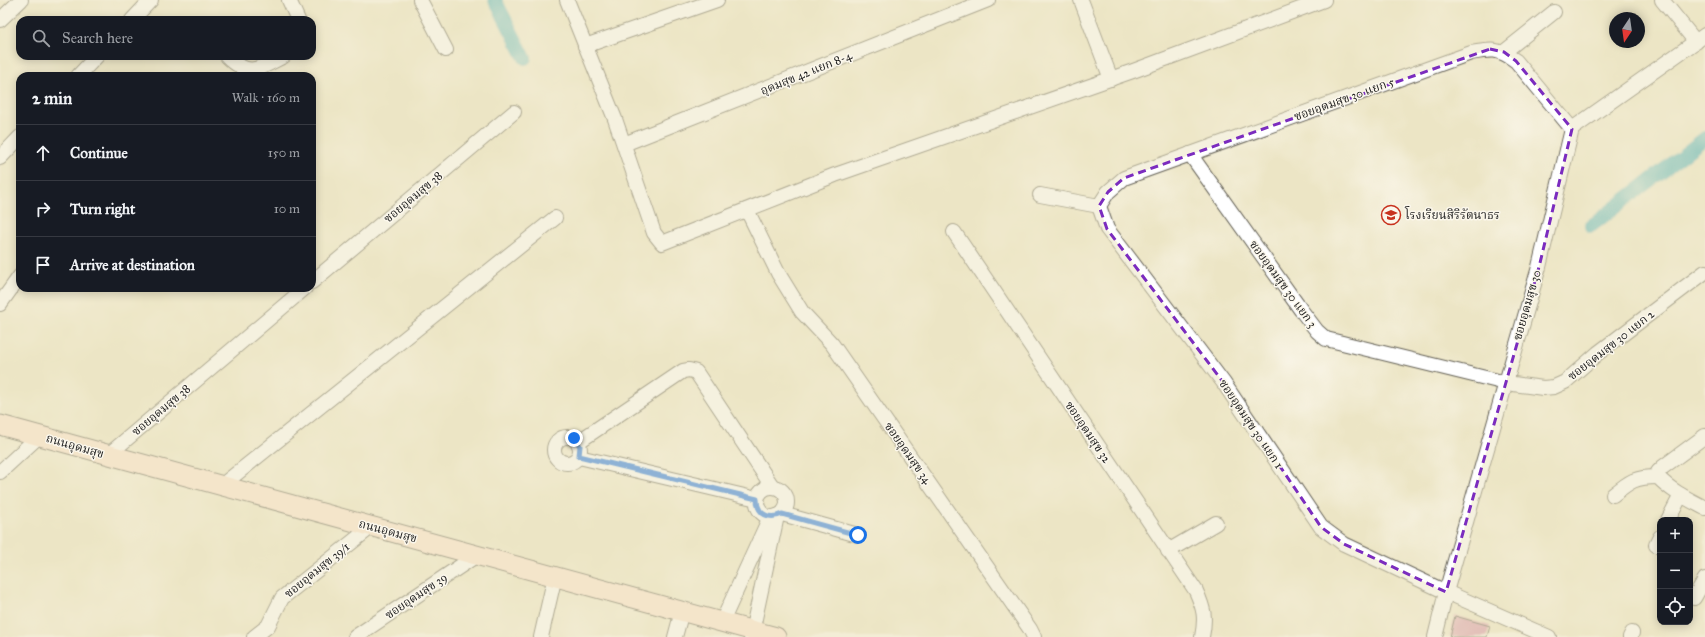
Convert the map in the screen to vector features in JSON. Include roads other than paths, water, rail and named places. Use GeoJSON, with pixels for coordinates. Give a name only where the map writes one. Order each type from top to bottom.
{"type":"FeatureCollection","features":[{"type":"Feature","properties":{"kind":"main road","name":"ถนนอุดมสุข"},"geometry":{"type":"LineString","coordinates":[[0,425],[722,622],[752,634],[776,637]]}},
{"type":"Feature","properties":{"kind":"street"},"geometry":{"type":"LineString","coordinates":[[0,20],[21,0]]}},
{"type":"Feature","properties":{"kind":"street"},"geometry":{"type":"LineString","coordinates":[[136,16],[151,0]]}},
{"type":"Feature","properties":{"kind":"street"},"geometry":{"type":"LineString","coordinates":[[289,0],[296,16]]}},
{"type":"Feature","properties":{"kind":"street"},"geometry":{"type":"LineString","coordinates":[[420,0],[446,50]]}},
{"type":"Feature","properties":{"kind":"street"},"geometry":{"type":"LineString","coordinates":[[567,0],[624,144],[654,233],[662,243],[836,175],[1111,79],[1324,0]]}},
{"type":"Feature","properties":{"kind":"street"},"geometry":{"type":"LineString","coordinates":[[585,46],[717,0]]}},
{"type":"Feature","properties":{"kind":"street","name":"อุดมสุข 42 แยก 8-4"},"geometry":{"type":"LineString","coordinates":[[624,144],[988,0]]}},
{"type":"Feature","properties":{"kind":"street"},"geometry":{"type":"LineString","coordinates":[[1080,0],[1111,79]]}},
{"type":"Feature","properties":{"kind":"street"},"geometry":{"type":"LineString","coordinates":[[1554,12],[1504,52],[1525,71],[1572,129],[1700,39],[1662,0]]}},
{"type":"Feature","properties":{"kind":"street","name":"ซอยอุดมสุข 30 แยก 5"},"geometry":{"type":"LineString","coordinates":[[1099,206],[1108,192],[1124,178],[1471,53],[1490,49],[1504,52]]}},
{"type":"Feature","properties":{"kind":"street"},"geometry":{"type":"LineString","coordinates":[[82,72],[93,60]]}},
{"type":"Feature","properties":{"kind":"street"},"geometry":{"type":"LineString","coordinates":[[232,60],[241,68],[249,70],[274,60]]}},
{"type":"Feature","properties":{"kind":"street","name":"ซอยอุดมสุข 38"},"geometry":{"type":"LineString","coordinates":[[316,279],[514,112]]}},
{"type":"Feature","properties":{"kind":"street","name":"ซอยอุดมสุข 30"},"geometry":{"type":"LineString","coordinates":[[1435,637],[1446,592],[1539,266],[1572,129]]}},
{"type":"Feature","properties":{"kind":"street"},"geometry":{"type":"LineString","coordinates":[[0,158],[16,141]]}},
{"type":"Feature","properties":{"kind":"street","name":"ซอยอุดมสุข 30 แยก 3"},"geometry":{"type":"LineString","coordinates":[[1190,154],[1301,310],[1317,331],[1326,339],[1506,383]]}},
{"type":"Feature","properties":{"kind":"street"},"geometry":{"type":"LineString","coordinates":[[1040,195],[1099,206]]}},
{"type":"Feature","properties":{"kind":"street","name":"ซอยอุดมสุข 30 แยก 1"},"geometry":{"type":"LineString","coordinates":[[1099,206],[1107,229],[1222,382],[1321,527],[1344,544],[1446,592],[1549,637]]}},
{"type":"Feature","properties":{"kind":"street","name":"ซอยอุดมสุข 34"},"geometry":{"type":"LineString","coordinates":[[747,210],[778,273],[802,312],[832,344],[1030,629],[1034,637]]}},
{"type":"Feature","properties":{"kind":"street"},"geometry":{"type":"LineString","coordinates":[[221,486],[555,218]]}},
{"type":"Feature","properties":{"kind":"street","name":"ซอยอุดมสุข 32"},"geometry":{"type":"LineString","coordinates":[[954,232],[1196,591],[1204,609],[1202,637]]}},
{"type":"Feature","properties":{"kind":"street","name":"ซอยอุดมสุข 30 แยก 2"},"geometry":{"type":"LineString","coordinates":[[1506,383],[1543,388],[1554,387],[1565,382],[1598,353],[1705,272]]}},
{"type":"Feature","properties":{"kind":"street"},"geometry":{"type":"LineString","coordinates":[[0,304],[16,282]]}},
{"type":"Feature","properties":{"kind":"street","name":"ซอยอุดมสุข 38"},"geometry":{"type":"LineString","coordinates":[[108,455],[300,292]]}},
{"type":"Feature","properties":{"kind":"street"},"geometry":{"type":"LineString","coordinates":[[578,442],[683,371],[689,370],[696,372],[772,486],[782,490],[787,499],[786,509],[777,516],[722,622]]}},
{"type":"Feature","properties":{"kind":"street"},"geometry":{"type":"LineString","coordinates":[[0,472],[39,436]]}},
{"type":"Feature","properties":{"kind":"street"},"geometry":{"type":"LineString","coordinates":[[564,436],[569,436],[578,442],[580,452],[575,461],[565,463],[556,458],[553,448],[555,442],[564,436]]}},
{"type":"Feature","properties":{"kind":"street"},"geometry":{"type":"LineString","coordinates":[[1661,480],[1658,472],[1663,466],[1705,436]]}},
{"type":"Feature","properties":{"kind":"street"},"geometry":{"type":"LineString","coordinates":[[579,456],[757,499]]}},
{"type":"Feature","properties":{"kind":"street"},"geometry":{"type":"LineString","coordinates":[[1613,495],[1630,482],[1641,477],[1661,480],[1681,495],[1705,508]]}},
{"type":"Feature","properties":{"kind":"street"},"geometry":{"type":"LineString","coordinates":[[772,486],[762,490],[757,499],[758,509],[765,516],[777,516],[858,535]]}},
{"type":"Feature","properties":{"kind":"street"},"geometry":{"type":"LineString","coordinates":[[1670,517],[1681,495]]}},
{"type":"Feature","properties":{"kind":"street"},"geometry":{"type":"LineString","coordinates":[[752,634],[777,516]]}},
{"type":"Feature","properties":{"kind":"street"},"geometry":{"type":"LineString","coordinates":[[1168,551],[1216,523]]}},
{"type":"Feature","properties":{"kind":"street","name":"ซอยอุดมสุข 39/1"},"geometry":{"type":"LineString","coordinates":[[254,637],[268,626],[282,598],[371,527]]}},
{"type":"Feature","properties":{"kind":"street","name":"ซอยอุดมสุข 39"},"geometry":{"type":"LineString","coordinates":[[355,637],[477,555]]}},
{"type":"Feature","properties":{"kind":"street"},"geometry":{"type":"LineString","coordinates":[[541,637],[555,576]]}},
{"type":"Feature","properties":{"kind":"street"},"geometry":{"type":"LineString","coordinates":[[1694,598],[1705,579]]}},
{"type":"Feature","properties":{"kind":"street"},"geometry":{"type":"LineString","coordinates":[[675,637],[682,611]]}},
{"type":"Feature","properties":{"kind":"waterway"},"geometry":{"type":"LineString","coordinates":[[495,0],[525,58]]}},
{"type":"Feature","properties":{"kind":"waterway"},"geometry":{"type":"LineString","coordinates":[[1591,226],[1705,138]]}},
{"type":"Feature","properties":{"kind":"place","name":"โรงเรียนสิริรัตนาธร"},"geometry":{"type":"Point","coordinates":[1391,215]}}]}
